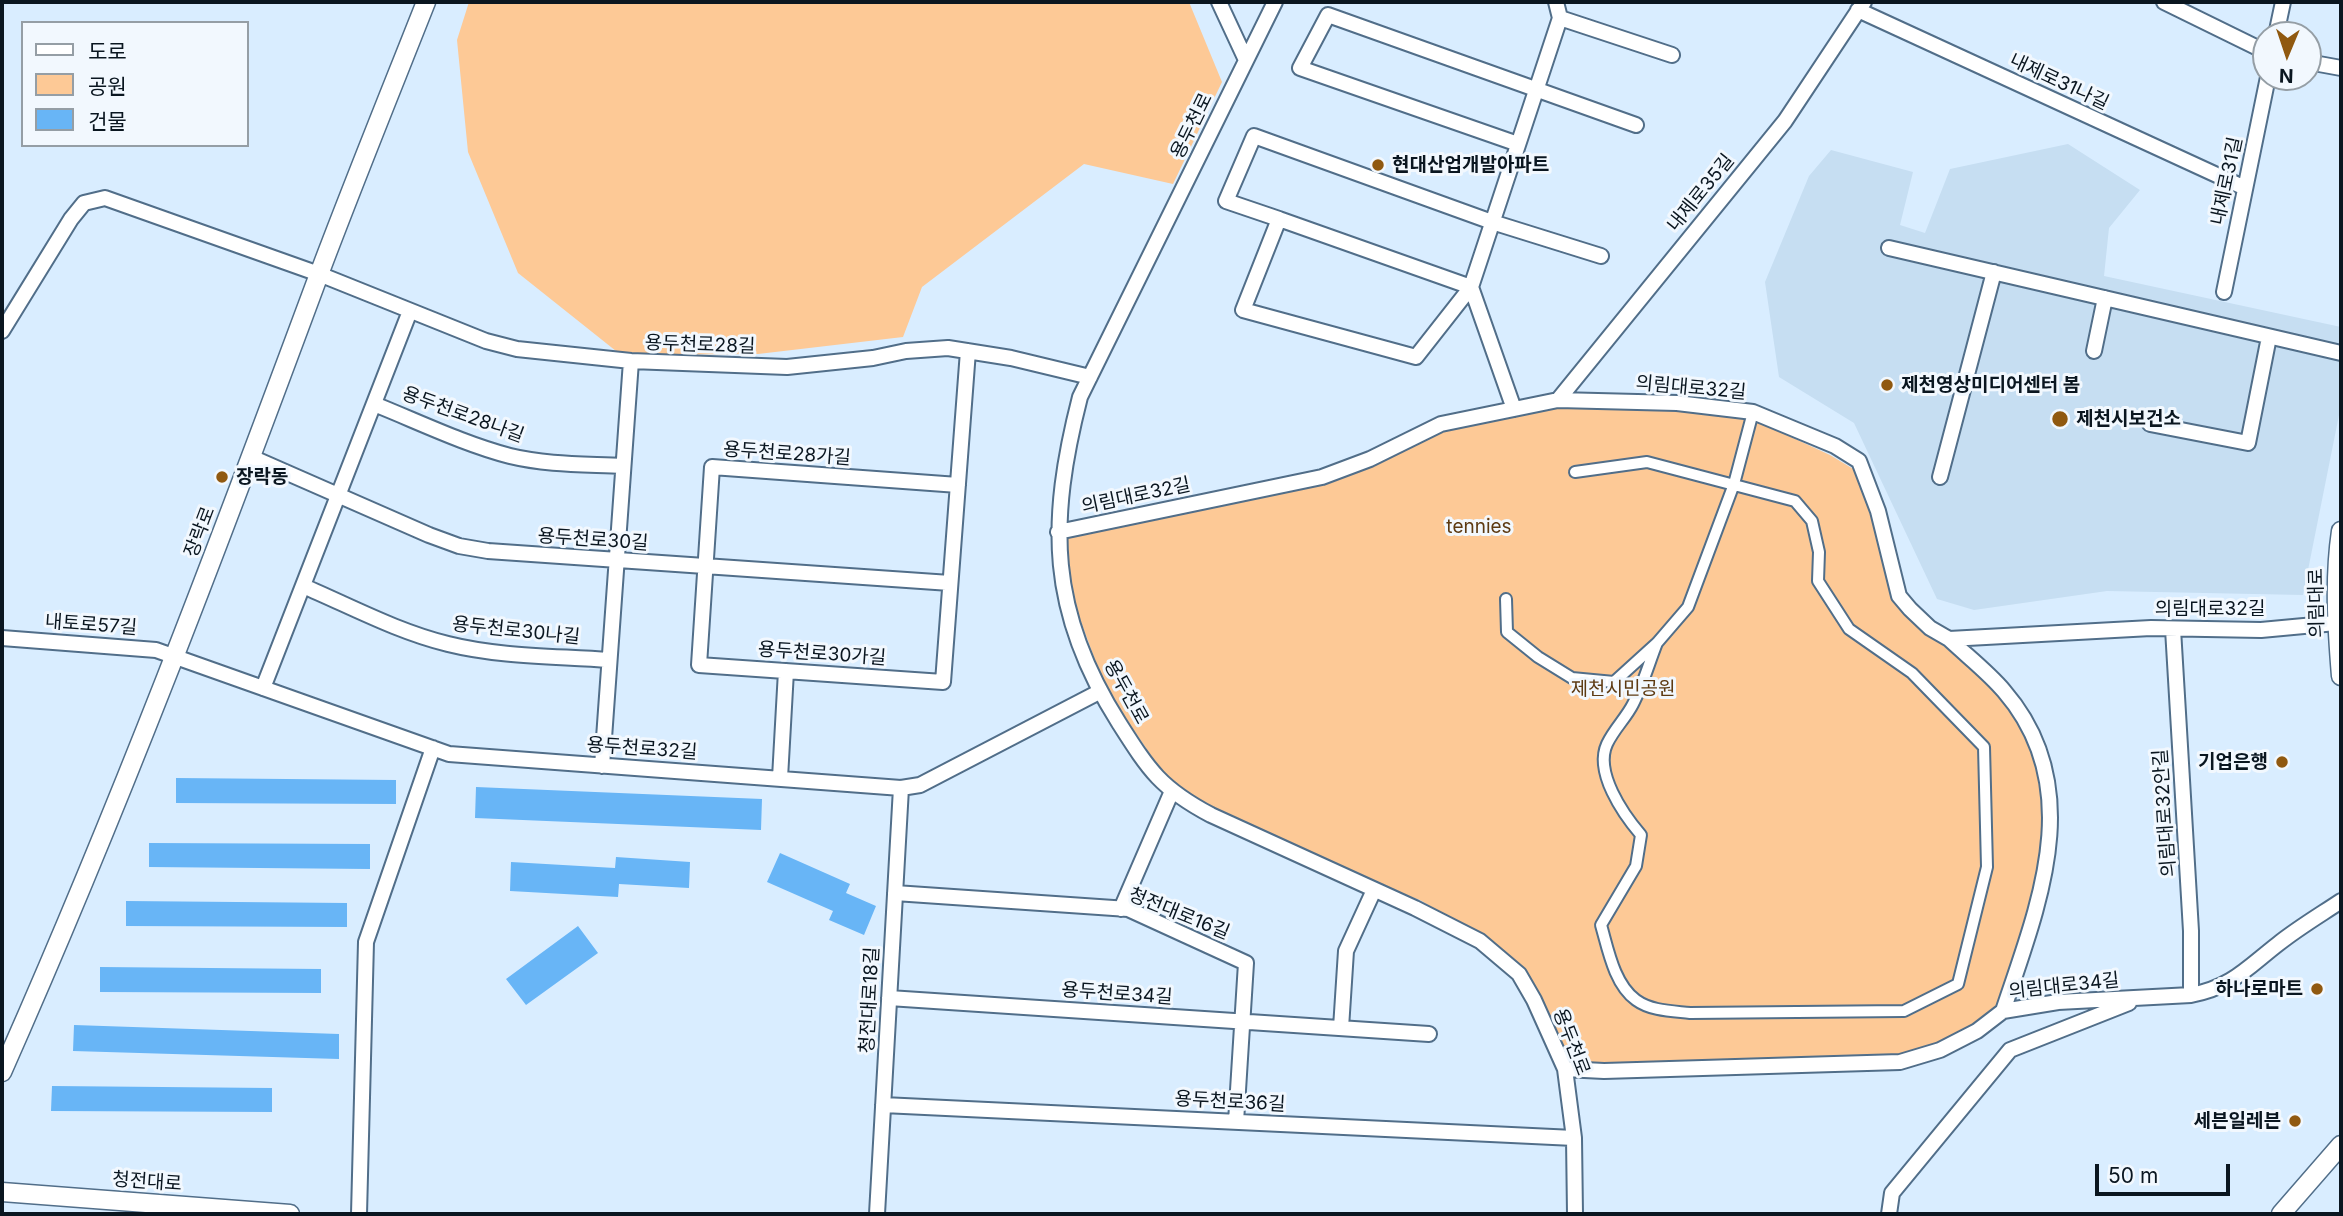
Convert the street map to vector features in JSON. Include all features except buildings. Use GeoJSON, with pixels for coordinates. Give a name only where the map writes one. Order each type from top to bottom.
{"type":"FeatureCollection","features":[{"type":"Feature","properties":{"kind":"street","name":"장락로"},"geometry":{"type":"LineString","coordinates":[[2,1072],[45,976],[176,657],[319,274],[426,2]]}},
{"type":"Feature","properties":{"kind":"street"},"geometry":{"type":"LineString","coordinates":[[1219,2],[1246,60]]}},
{"type":"Feature","properties":{"kind":"street","name":"용두천로"},"geometry":{"type":"LineString","coordinates":[[1275,2],[1080,397],[1068,446],[1058,533],[1063,590],[1068,612],[1099,692],[1148,768],[1172,791],[1211,815],[1415,908],[1480,941],[1519,974],[1566,1069],[1574,1138],[1575,1214]]}},
{"type":"Feature","properties":{"kind":"street"},"geometry":{"type":"LineString","coordinates":[[1279,219],[1242,310],[1416,357],[1471,287],[1560,18],[1556,2]]}},
{"type":"Feature","properties":{"kind":"street"},"geometry":{"type":"LineString","coordinates":[[2164,2],[2252,45]]}},
{"type":"Feature","properties":{"kind":"street"},"geometry":{"type":"LineString","coordinates":[[2279,21],[2283,2]]}},
{"type":"Feature","properties":{"kind":"street","name":"내제로31나길"},"geometry":{"type":"LineString","coordinates":[[1861,6],[2245,188]]}},
{"type":"Feature","properties":{"kind":"street","name":"내제로35길"},"geometry":{"type":"LineString","coordinates":[[1558,400],[1785,121],[1861,6]]}},
{"type":"Feature","properties":{"kind":"street"},"geometry":{"type":"LineString","coordinates":[[1518,144],[1300,68],[1328,15],[1636,125]]}},
{"type":"Feature","properties":{"kind":"street"},"geometry":{"type":"LineString","coordinates":[[1560,18],[1672,55]]}},
{"type":"Feature","properties":{"kind":"street"},"geometry":{"type":"LineString","coordinates":[[2322,64],[2341,68]]}},
{"type":"Feature","properties":{"kind":"street","name":"내제로31길"},"geometry":{"type":"LineString","coordinates":[[2224,292],[2265,91]]}},
{"type":"Feature","properties":{"kind":"street"},"geometry":{"type":"LineString","coordinates":[[1471,287],[1226,201],[1254,136],[1492,222],[1601,256]]}},
{"type":"Feature","properties":{"kind":"street","name":"용두천로28길"},"geometry":{"type":"LineString","coordinates":[[2,331],[71,219],[84,203],[105,198],[319,274],[486,341],[517,349],[631,361],[787,367],[934,348],[1011,358],[1090,377]]}},
{"type":"Feature","properties":{"kind":"street"},"geometry":{"type":"LineString","coordinates":[[1889,248],[2341,353]]}},
{"type":"Feature","properties":{"kind":"street"},"geometry":{"type":"LineString","coordinates":[[1940,477],[1994,272]]}},
{"type":"Feature","properties":{"kind":"street"},"geometry":{"type":"LineString","coordinates":[[1471,287],[1514,409]]}},
{"type":"Feature","properties":{"kind":"street"},"geometry":{"type":"LineString","coordinates":[[2094,351],[2105,298]]}},
{"type":"Feature","properties":{"kind":"street"},"geometry":{"type":"LineString","coordinates":[[263,688],[410,311]]}},
{"type":"Feature","properties":{"kind":"street"},"geometry":{"type":"LineString","coordinates":[[2150,424],[2248,443],[2269,337]]}},
{"type":"Feature","properties":{"kind":"street"},"geometry":{"type":"LineString","coordinates":[[950,583],[968,351]]}},
{"type":"Feature","properties":{"kind":"street"},"geometry":{"type":"LineString","coordinates":[[602,766],[631,361]]}},
{"type":"Feature","properties":{"kind":"street","name":"의림대로32길"},"geometry":{"type":"LineString","coordinates":[[1058,533],[1322,477],[1370,459],[1441,424],[1558,400],[1677,403],[1753,412],[1835,446],[1859,461],[1878,511],[1899,596],[1930,628],[1949,639],[2173,629],[2261,629],[2336,622]]}},
{"type":"Feature","properties":{"kind":"street","name":"용두천로28나길"},"geometry":{"type":"LineString","coordinates":[[374,404],[484,448],[512,456],[546,462],[623,466]]}},
{"type":"Feature","properties":{"kind":"street"},"geometry":{"type":"LineString","coordinates":[[1506,599],[1507,632],[1538,657],[1572,678],[1614,682],[1657,643],[1688,607],[1734,484],[1753,412]]}},
{"type":"Feature","properties":{"kind":"street","name":"용두천로30길"},"geometry":{"type":"LineString","coordinates":[[251,457],[459,546],[522,555],[950,583]]}},
{"type":"Feature","properties":{"kind":"street"},"geometry":{"type":"LineString","coordinates":[[1575,472],[1647,462],[1795,501],[1812,521],[1819,552],[1818,581],[1849,629],[1912,673],[1984,747],[1987,867],[1958,984],[1904,1012],[1690,1013],[1659,1010],[1636,1000],[1618,978],[1601,925],[1636,866],[1641,835],[1625,816],[1605,775],[1602,760],[1606,745],[1633,704],[1657,643]]}},
{"type":"Feature","properties":{"kind":"street","name":"용두천로28가길"},"geometry":{"type":"LineString","coordinates":[[705,567],[712,467],[958,485]]}},
{"type":"Feature","properties":{"kind":"street","name":"의림대로"},"geometry":{"type":"LineString","coordinates":[[2341,531],[2336,622],[2341,676]]}},
{"type":"Feature","properties":{"kind":"street","name":"용두천로30가길"},"geometry":{"type":"LineString","coordinates":[[705,567],[699,665],[943,682],[950,583]]}},
{"type":"Feature","properties":{"kind":"street","name":"용두천로30나길"},"geometry":{"type":"LineString","coordinates":[[303,586],[420,636],[447,644],[492,651],[609,660]]}},
{"type":"Feature","properties":{"kind":"street","name":"의림대로32안길"},"geometry":{"type":"LineString","coordinates":[[2173,629],[2191,931],[2190,995]]}},
{"type":"Feature","properties":{"kind":"street","name":"내토로57길"},"geometry":{"type":"LineString","coordinates":[[2,638],[156,650],[176,657]]}},
{"type":"Feature","properties":{"kind":"street"},"geometry":{"type":"LineString","coordinates":[[1949,639],[2004,690],[2026,720],[2046,767],[2051,808],[2049,857],[2039,904],[2003,1011]]}},
{"type":"Feature","properties":{"kind":"street","name":"용두천로32길"},"geometry":{"type":"LineString","coordinates":[[176,657],[449,754],[901,788],[920,786],[1099,692]]}},
{"type":"Feature","properties":{"kind":"street"},"geometry":{"type":"LineString","coordinates":[[780,779],[786,671]]}},
{"type":"Feature","properties":{"kind":"street"},"geometry":{"type":"LineString","coordinates":[[359,1214],[366,942],[433,748]]}},
{"type":"Feature","properties":{"kind":"street","name":"청전대로18길"},"geometry":{"type":"LineString","coordinates":[[877,1214],[901,788]]}},
{"type":"Feature","properties":{"kind":"street"},"geometry":{"type":"LineString","coordinates":[[1121,909],[1172,791]]}},
{"type":"Feature","properties":{"kind":"street"},"geometry":{"type":"LineString","coordinates":[[1342,1028],[1346,951],[1374,890]]}},
{"type":"Feature","properties":{"kind":"street","name":"청전대로16길"},"geometry":{"type":"LineString","coordinates":[[895,893],[1128,909],[1246,963],[1236,1122]]}},
{"type":"Feature","properties":{"kind":"street","name":"의림대로34길"},"geometry":{"type":"LineString","coordinates":[[1566,1069],[1604,1071],[1900,1062],[1940,1050],[1977,1031],[2003,1011],[2058,1002],[2209,992],[2234,980],[2280,943],[2341,901]]}},
{"type":"Feature","properties":{"kind":"street","name":"용두천로34길"},"geometry":{"type":"LineString","coordinates":[[889,998],[1429,1034]]}},
{"type":"Feature","properties":{"kind":"street"},"geometry":{"type":"LineString","coordinates":[[1889,1214],[1892,1193],[2010,1050],[2142,998]]}},
{"type":"Feature","properties":{"kind":"street","name":"용두천로36길"},"geometry":{"type":"LineString","coordinates":[[883,1105],[1574,1138]]}},
{"type":"Feature","properties":{"kind":"street"},"geometry":{"type":"LineString","coordinates":[[2281,1214],[2341,1145]]}},
{"type":"Feature","properties":{"kind":"street","name":"청전대로"},"geometry":{"type":"LineString","coordinates":[[2,1192],[290,1214]]}},
{"type":"Feature","properties":{"kind":"shaded area"},"geometry":{"type":"Polygon","coordinates":[[[2068,144],[2140,190],[2109,228],[2104,276],[2341,327],[2341,405],[2303,595],[2107,591],[1974,610],[1937,599],[1854,423],[1779,377],[1765,282],[1809,176],[1831,150],[1913,172],[1900,225],[1925,233],[1950,169],[2068,144]]]}},
{"type":"Feature","properties":{"kind":"green space"},"geometry":{"type":"Polygon","coordinates":[[[469,2],[1189,2],[1222,82],[1173,184],[1084,164],[922,287],[903,337],[758,354],[621,355],[518,273],[468,152],[457,40],[469,2]]]}},
{"type":"Feature","properties":{"kind":"green space","name":"제천시민공원"},"geometry":{"type":"Polygon","coordinates":[[[1558,400],[1677,403],[1752,419],[1830,455],[1855,470],[1873,520],[1896,604],[1995,691],[2017,720],[2037,767],[2042,808],[2040,857],[2031,902],[1995,1009],[1969,1029],[1938,1044],[1898,1056],[1783,1062],[1571,1061],[1538,997],[1473,932],[1420,900],[1367,881],[1215,810],[1166,778],[1105,687],[1077,611],[1065,536],[1322,477],[1441,424],[1558,400]]]}},
{"type":"Feature","properties":{"kind":"place","name":"현대산업개발아파트"},"geometry":{"type":"Point","coordinates":[1378,165]}},
{"type":"Feature","properties":{"kind":"place","name":"제천영상미디어센터 봄"},"geometry":{"type":"Point","coordinates":[1887,385]}},
{"type":"Feature","properties":{"kind":"place","name":"제천시보건소"},"geometry":{"type":"Point","coordinates":[2060,419]}},
{"type":"Feature","properties":{"kind":"place","name":"장락동"},"geometry":{"type":"Point","coordinates":[222,477]}},
{"type":"Feature","properties":{"kind":"place","name":"기업은행"},"geometry":{"type":"Point","coordinates":[2282,762]}},
{"type":"Feature","properties":{"kind":"place","name":"하나로마트"},"geometry":{"type":"Point","coordinates":[2317,989]}},
{"type":"Feature","properties":{"kind":"place","name":"세븐일레븐"},"geometry":{"type":"Point","coordinates":[2295,1121]}},
{"type":"Feature","properties":{"kind":"park label","name":"tennies"},"geometry":{"type":"Point","coordinates":[1479,527]}}]}
